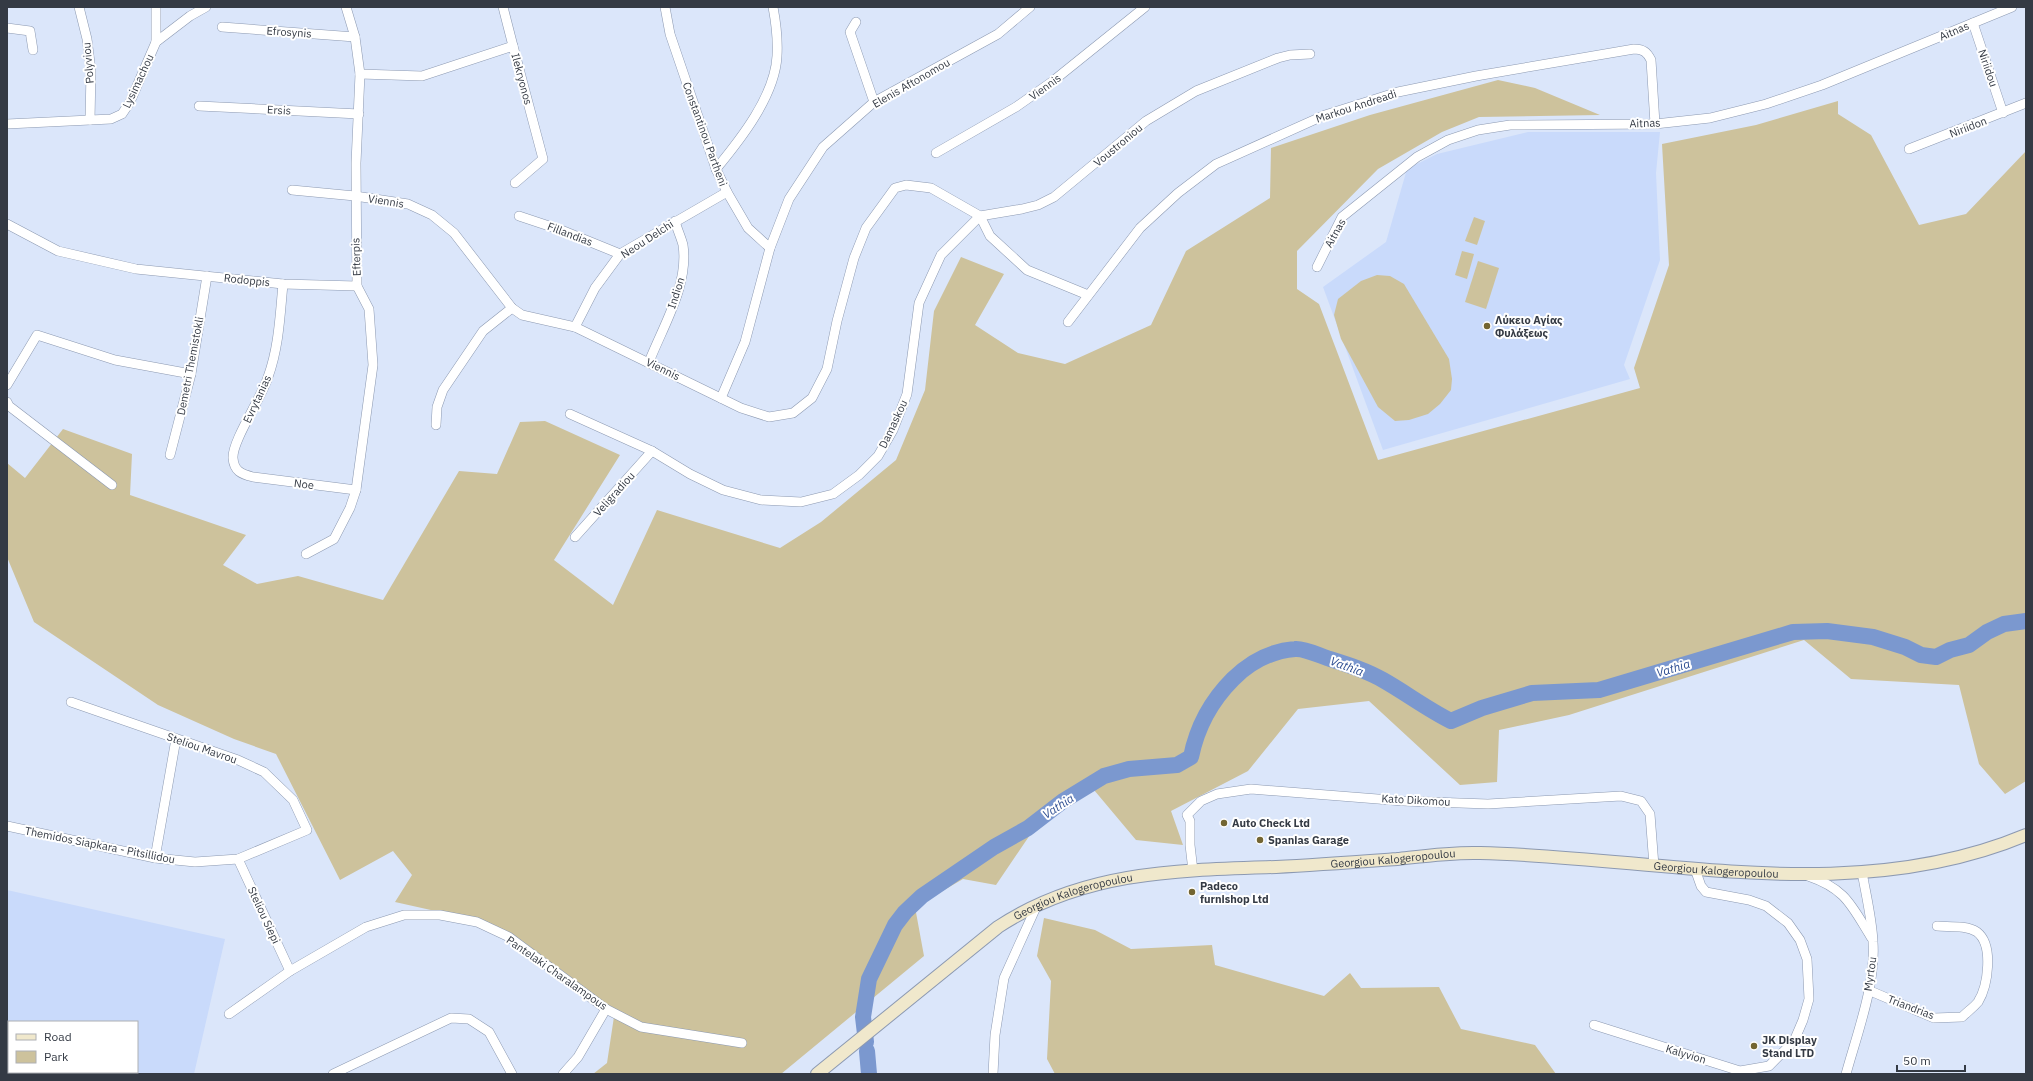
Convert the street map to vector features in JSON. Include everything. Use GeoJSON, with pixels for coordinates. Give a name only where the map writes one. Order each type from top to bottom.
{"type":"FeatureCollection","features":[{"type":"Feature","properties":{"kind":"street","name":"Polyviou"},"geometry":{"type":"LineString","coordinates":[[79,7],[87,39],[91,71],[90,120]]}},
{"type":"Feature","properties":{"kind":"street"},"geometry":{"type":"LineString","coordinates":[[156,7],[156,42]]}},
{"type":"Feature","properties":{"kind":"street","name":"Lysimachou"},"geometry":{"type":"LineString","coordinates":[[7,124],[111,119],[122,114],[130,102],[156,42],[190,16],[206,7]]}},
{"type":"Feature","properties":{"kind":"street","name":"Efterpis"},"geometry":{"type":"LineString","coordinates":[[306,554],[334,539],[350,508],[356,490],[373,365],[369,309],[357,286],[355,196],[360,74],[355,37],[346,7]]}},
{"type":"Feature","properties":{"kind":"street"},"geometry":{"type":"LineString","coordinates":[[503,7],[513,46]]}},
{"type":"Feature","properties":{"kind":"street","name":"Constantinou Partheni"},"geometry":{"type":"LineString","coordinates":[[665,7],[670,34],[716,169],[727,192],[748,228],[770,248]]}},
{"type":"Feature","properties":{"kind":"street"},"geometry":{"type":"LineString","coordinates":[[716,169],[753,120],[773,76],[777,50],[777,34],[773,7]]}},
{"type":"Feature","properties":{"kind":"street","name":"Elenis Aftonomou"},"geometry":{"type":"LineString","coordinates":[[721,398],[745,342],[770,248],[789,199],[824,147],[874,102],[998,34],[1030,7]]}},
{"type":"Feature","properties":{"kind":"street","name":"Viennis"},"geometry":{"type":"LineString","coordinates":[[936,153],[1016,107],[1053,81],[1145,7]]}},
{"type":"Feature","properties":{"kind":"street","name":"Aitnas"},"geometry":{"type":"LineString","coordinates":[[1317,267],[1342,217],[1417,156],[1448,140],[1478,130],[1510,124],[1655,124],[1710,118],[1766,104],[1822,85],[2012,7]]}},
{"type":"Feature","properties":{"kind":"street"},"geometry":{"type":"LineString","coordinates":[[856,22],[850,32],[874,102]]}},
{"type":"Feature","properties":{"kind":"street","name":"Niriidou"},"geometry":{"type":"LineString","coordinates":[[1973,23],[2003,113]]}},
{"type":"Feature","properties":{"kind":"street","name":"Efrosynis"},"geometry":{"type":"LineString","coordinates":[[222,27],[355,37]]}},
{"type":"Feature","properties":{"kind":"street"},"geometry":{"type":"LineString","coordinates":[[7,28],[30,31],[33,50]]}},
{"type":"Feature","properties":{"kind":"street","name":"Ilekryonos"},"geometry":{"type":"LineString","coordinates":[[360,74],[422,76],[513,46],[543,159],[515,183]]}},
{"type":"Feature","properties":{"kind":"street","name":"Markou Andreadi"},"geometry":{"type":"LineString","coordinates":[[1068,322],[1140,228],[1178,193],[1216,164],[1325,115],[1398,92],[1618,51],[1641,49],[1648,53],[1651,60],[1655,124]]}},
{"type":"Feature","properties":{"kind":"street","name":"Voustroniou"},"geometry":{"type":"LineString","coordinates":[[980,216],[1038,205],[1054,197],[1146,121],[1196,91],[1278,58],[1290,55],[1310,54]]}},
{"type":"Feature","properties":{"kind":"street","name":"Niriidon"},"geometry":{"type":"LineString","coordinates":[[1909,149],[2026,104]]}},
{"type":"Feature","properties":{"kind":"street","name":"Ersis"},"geometry":{"type":"LineString","coordinates":[[199,106],[359,114]]}},
{"type":"Feature","properties":{"kind":"street","name":"Viennis"},"geometry":{"type":"LineString","coordinates":[[292,190],[355,196],[408,204],[432,215],[454,233],[512,308],[522,315],[575,327],[741,408],[769,417],[793,413],[812,398],[827,369],[837,321],[854,258],[866,228],[895,188],[906,185],[931,188],[980,216]]}},
{"type":"Feature","properties":{"kind":"street","name":"Neou Delchi"},"geometry":{"type":"LineString","coordinates":[[575,327],[596,288],[620,254],[727,192]]}},
{"type":"Feature","properties":{"kind":"street","name":"Fillandias"},"geometry":{"type":"LineString","coordinates":[[519,216],[561,230],[620,254]]}},
{"type":"Feature","properties":{"kind":"street"},"geometry":{"type":"LineString","coordinates":[[980,216],[990,236],[1027,270],[1088,295]]}},
{"type":"Feature","properties":{"kind":"street","name":"Damaskou"},"geometry":{"type":"LineString","coordinates":[[570,414],[652,451],[690,474],[723,490],[761,500],[801,502],[833,494],[859,475],[878,456],[893,430],[907,394],[919,303],[941,255],[980,216]]}},
{"type":"Feature","properties":{"kind":"street","name":"Indion"},"geometry":{"type":"LineString","coordinates":[[649,362],[678,291],[683,267],[683,244],[675,221]]}},
{"type":"Feature","properties":{"kind":"street","name":"Rodoppis"},"geometry":{"type":"LineString","coordinates":[[7,224],[58,251],[136,269],[283,284],[357,286]]}},
{"type":"Feature","properties":{"kind":"street","name":"Demetri Themistokli"},"geometry":{"type":"LineString","coordinates":[[170,455],[190,374],[207,276]]}},
{"type":"Feature","properties":{"kind":"street","name":"Evrytanias"},"geometry":{"type":"LineString","coordinates":[[253,477],[241,474],[235,467],[233,456],[239,438],[269,377],[276,347],[283,284]]}},
{"type":"Feature","properties":{"kind":"street"},"geometry":{"type":"LineString","coordinates":[[436,425],[437,407],[443,390],[483,331],[512,308]]}},
{"type":"Feature","properties":{"kind":"street"},"geometry":{"type":"LineString","coordinates":[[7,385],[37,335],[116,360],[190,374]]}},
{"type":"Feature","properties":{"kind":"street"},"geometry":{"type":"LineString","coordinates":[[7,402],[112,485]]}},
{"type":"Feature","properties":{"kind":"street","name":"Veligradiou"},"geometry":{"type":"LineString","coordinates":[[574,538],[652,451]]}},
{"type":"Feature","properties":{"kind":"street","name":"Noe"},"geometry":{"type":"LineString","coordinates":[[253,477],[356,490]]}},
{"type":"Feature","properties":{"kind":"street","name":"Steliou Mavrou"},"geometry":{"type":"LineString","coordinates":[[71,702],[238,760],[264,772],[293,800],[307,830]]}},
{"type":"Feature","properties":{"kind":"street"},"geometry":{"type":"LineString","coordinates":[[156,858],[176,739]]}},
{"type":"Feature","properties":{"kind":"street","name":"Kato Dikomou"},"geometry":{"type":"LineString","coordinates":[[1193,871],[1190,845],[1190,821],[1187,814],[1200,801],[1217,794],[1251,789],[1403,801],[1488,804],[1621,796],[1641,801],[1650,814],[1654,866]]}},
{"type":"Feature","properties":{"kind":"street","name":"Themidos Siapkara - Pitsillidou"},"geometry":{"type":"LineString","coordinates":[[7,826],[156,858],[195,862],[238,859],[307,830]]}},
{"type":"Feature","properties":{"kind":"street","name":"Georgiou Kalogeropoulou"},"geometry":{"type":"LineString","coordinates":[[817,1074],[998,927],[1038,905],[1093,884],[1136,876],[1193,871],[1324,865],[1479,853],[1695,870],[1800,873],[1862,872],[1926,865],[2026,835]]}},
{"type":"Feature","properties":{"kind":"street","name":"Steliou Siepi"},"geometry":{"type":"LineString","coordinates":[[238,859],[290,971]]}},
{"type":"Feature","properties":{"kind":"street","name":"Kalyvion"},"geometry":{"type":"LineString","coordinates":[[1594,1025],[1740,1071],[1769,1066],[1794,1041],[1803,1020],[1809,999],[1808,959],[1800,940],[1788,923],[1766,906],[1748,900],[1706,892],[1695,870]]}},
{"type":"Feature","properties":{"kind":"street","name":"Myrtou"},"geometry":{"type":"LineString","coordinates":[[1846,1074],[1868,990],[1873,963],[1873,942],[1862,872]]}},
{"type":"Feature","properties":{"kind":"street"},"geometry":{"type":"LineString","coordinates":[[1800,873],[1825,882],[1840,892],[1857,912],[1873,942]]}},
{"type":"Feature","properties":{"kind":"street"},"geometry":{"type":"LineString","coordinates":[[994,1074],[995,1036],[1004,978],[1038,905]]}},
{"type":"Feature","properties":{"kind":"street","name":"Pantelaki Charalampous"},"geometry":{"type":"LineString","coordinates":[[230,1014],[290,971],[366,927],[404,915],[440,916],[477,922],[509,937],[606,1009],[641,1027],[742,1043]]}},
{"type":"Feature","properties":{"kind":"street","name":"Triandrias"},"geometry":{"type":"LineString","coordinates":[[1868,990],[1934,1018],[1962,1017],[1978,1002],[1988,972],[1987,946],[1977,932],[1967,928],[1937,926]]}},
{"type":"Feature","properties":{"kind":"street"},"geometry":{"type":"LineString","coordinates":[[563,1074],[578,1057],[606,1009]]}},
{"type":"Feature","properties":{"kind":"street"},"geometry":{"type":"LineString","coordinates":[[333,1074],[451,1018],[469,1019],[489,1032],[512,1074]]}},
{"type":"Feature","properties":{"kind":"shaded area","name":"Λύκειο Αγίας Φυλάξεως"},"geometry":{"type":"Polygon","coordinates":[[[1528,132],[1660,132],[1656,173],[1660,260],[1624,365],[1630,379],[1383,450],[1323,287],[1386,242],[1407,169],[1437,154],[1528,132]]]}},
{"type":"Feature","properties":{"kind":"shaded area"},"geometry":{"type":"Polygon","coordinates":[[[7,890],[225,939],[194,1074],[7,1074],[7,890]]]}},
{"type":"Feature","properties":{"kind":"green space"},"geometry":{"type":"Polygon","coordinates":[[[1498,80],[1535,88],[1600,115],[1479,117],[1442,132],[1378,169],[1297,251],[1297,289],[1319,304],[1378,460],[1640,388],[1634,368],[1669,265],[1662,144],[1756,125],[1838,101],[1838,114],[1871,135],[1919,225],[1966,214],[2026,151],[2026,781],[2005,794],[1979,764],[1959,685],[1851,679],[1804,640],[1569,715],[1499,730],[1497,782],[1460,785],[1369,701],[1298,709],[1248,771],[1171,811],[1183,845],[1136,840],[1089,784],[1051,804],[996,885],[963,879],[915,907],[924,956],[781,1074],[593,1074],[607,1063],[615,1010],[489,923],[395,902],[412,875],[393,851],[340,880],[276,754],[234,739],[158,705],[34,622],[7,557],[7,463],[25,478],[63,429],[132,454],[130,495],[246,535],[223,565],[257,584],[298,576],[383,600],[459,471],[497,474],[520,422],[545,421],[620,455],[554,560],[613,605],[657,510],[780,548],[821,522],[896,460],[925,390],[934,311],[961,257],[1004,274],[975,325],[1018,353],[1065,364],[1151,325],[1186,251],[1270,198],[1271,148],[1370,115],[1498,80]]]}},
{"type":"Feature","properties":{"kind":"green space"},"geometry":{"type":"Polygon","coordinates":[[[1474,217],[1485,221],[1477,245],[1465,241],[1474,217]]]}},
{"type":"Feature","properties":{"kind":"green space"},"geometry":{"type":"Polygon","coordinates":[[[1462,251],[1474,254],[1467,279],[1455,275],[1462,251]]]}},
{"type":"Feature","properties":{"kind":"green space"},"geometry":{"type":"Polygon","coordinates":[[[1478,261],[1499,268],[1486,309],[1465,302],[1478,261]]]}},
{"type":"Feature","properties":{"kind":"green space"},"geometry":{"type":"Polygon","coordinates":[[[1377,275],[1390,276],[1404,284],[1449,359],[1452,379],[1451,390],[1440,404],[1428,414],[1409,420],[1395,421],[1378,407],[1341,339],[1334,315],[1338,299],[1361,281],[1377,275]]]}},
{"type":"Feature","properties":{"kind":"green space"},"geometry":{"type":"Polygon","coordinates":[[[1044,918],[1095,930],[1131,949],[1212,945],[1215,965],[1324,996],[1350,973],[1361,988],[1439,987],[1461,1029],[1535,1045],[1556,1074],[1055,1074],[1047,1059],[1051,981],[1037,956],[1044,918]]]}},
{"type":"Feature","properties":{"kind":"waterway","name":"Vathia"},"geometry":{"type":"LineString","coordinates":[[866,1042],[863,1017],[869,979],[895,925],[905,912],[922,896],[994,847],[1028,828],[1063,801],[1104,776],[1129,769],[1177,765],[1191,757],[1201,725],[1218,696],[1225,687],[1246,667],[1269,655],[1286,650],[1299,649],[1370,673],[1451,721],[1482,708],[1532,693],[1599,690],[1793,632],[1827,631],[1873,637],[1905,647],[1921,655],[1936,657],[1950,650],[1969,645],[1987,632],[2004,624],[2026,621]]}},
{"type":"Feature","properties":{"kind":"waterway","name":"Vathia"},"geometry":{"type":"LineString","coordinates":[[866,1042],[867,1051]]}},
{"type":"Feature","properties":{"kind":"waterway","name":"Vathia"},"geometry":{"type":"LineString","coordinates":[[867,1051],[869,1074]]}},
{"type":"Feature","properties":{"kind":"place","name":"Λύκειο Αγίας Φυλάξεως"},"geometry":{"type":"Point","coordinates":[1487,326]}},
{"type":"Feature","properties":{"kind":"place","name":"Auto Check Ltd"},"geometry":{"type":"Point","coordinates":[1224,823]}},
{"type":"Feature","properties":{"kind":"place","name":"Spanias Garage"},"geometry":{"type":"Point","coordinates":[1260,840]}},
{"type":"Feature","properties":{"kind":"place","name":"Padeco furnishop Ltd"},"geometry":{"type":"Point","coordinates":[1192,892]}},
{"type":"Feature","properties":{"kind":"place","name":"JK Display Stand LTD"},"geometry":{"type":"Point","coordinates":[1754,1046]}}]}
